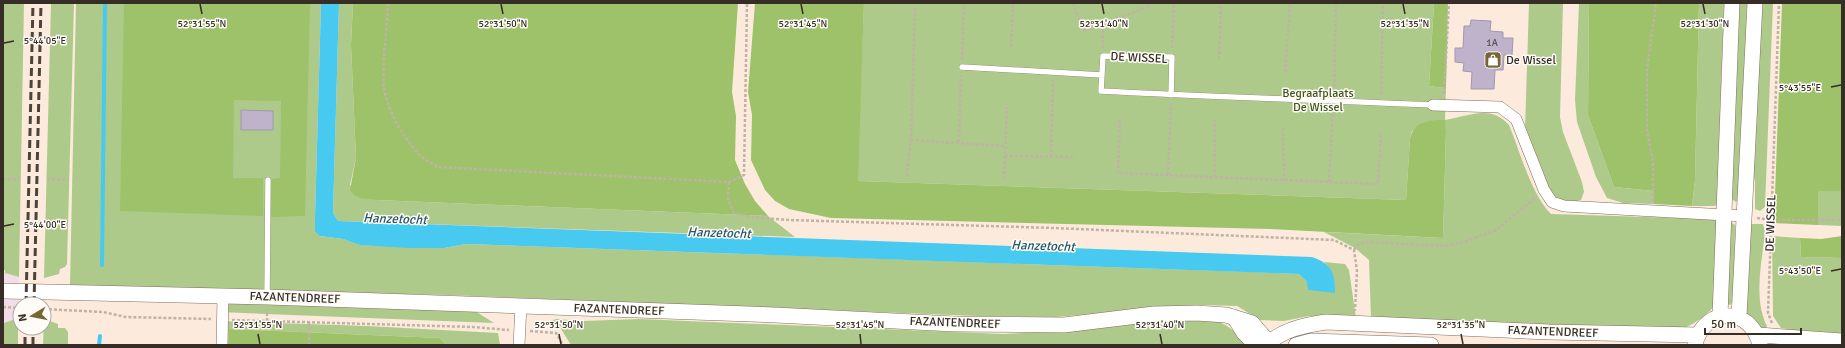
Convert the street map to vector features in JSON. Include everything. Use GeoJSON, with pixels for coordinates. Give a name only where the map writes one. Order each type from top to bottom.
{"type":"FeatureCollection","features":[{"type":"Feature","properties":{"kind":"street"},"geometry":{"type":"LineString","coordinates":[[1720,316],[1732,3]]}},
{"type":"Feature","properties":{"kind":"street"},"geometry":{"type":"LineString","coordinates":[[1739,317],[1755,3]]}},
{"type":"Feature","properties":{"kind":"street","name":"DE WISSEL"},"geometry":{"type":"LineString","coordinates":[[1438,106],[1500,108],[1516,119],[1544,190],[1552,202],[1564,206],[1744,216]]}},
{"type":"Feature","properties":{"kind":"street","name":"FAZANTENDREEF"},"geometry":{"type":"LineString","coordinates":[[3,291],[267,297],[954,324],[1064,324],[1154,314],[1196,313],[1234,317],[1244,333],[1265,344],[1303,325],[1326,322],[1696,340]]}},
{"type":"Feature","properties":{"kind":"street"},"geometry":{"type":"LineString","coordinates":[[222,345],[223,296]]}},
{"type":"Feature","properties":{"kind":"street"},"geometry":{"type":"LineString","coordinates":[[519,345],[521,306]]}},
{"type":"Feature","properties":{"kind":"street"},"geometry":{"type":"LineString","coordinates":[[1696,340],[1707,323],[1720,316],[1730,315],[1739,317],[1750,324],[1759,340],[1777,337],[1842,341]]}},
{"type":"Feature","properties":{"kind":"street"},"geometry":{"type":"LineString","coordinates":[[1296,345],[1311,341],[1431,345]]}},
{"type":"Feature","properties":{"kind":"lane","name":"DE WISSEL"},"geometry":{"type":"LineString","coordinates":[[1171,95],[1172,57],[1103,56],[1101,91],[1171,95],[1438,106]]}},
{"type":"Feature","properties":{"kind":"lane"},"geometry":{"type":"LineString","coordinates":[[962,67],[1102,75]]}},
{"type":"Feature","properties":{"kind":"lane"},"geometry":{"type":"LineString","coordinates":[[267,297],[268,180]]}},
{"type":"Feature","properties":{"kind":"path"},"geometry":{"type":"LineString","coordinates":[[388,3],[384,87],[387,102],[392,114],[419,154],[437,167],[729,182],[744,175],[747,3]]}},
{"type":"Feature","properties":{"kind":"path"},"geometry":{"type":"LineString","coordinates":[[1011,47],[1013,3]]}},
{"type":"Feature","properties":{"kind":"path"},"geometry":{"type":"LineString","coordinates":[[1072,3],[1083,31],[1149,6],[1148,3]]}},
{"type":"Feature","properties":{"kind":"path"},"geometry":{"type":"LineString","coordinates":[[1172,57],[1174,3]]}},
{"type":"Feature","properties":{"kind":"path"},"geometry":{"type":"LineString","coordinates":[[1219,59],[1221,3]]}},
{"type":"Feature","properties":{"kind":"path"},"geometry":{"type":"LineString","coordinates":[[1285,72],[1290,3]]}},
{"type":"Feature","properties":{"kind":"path"},"geometry":{"type":"LineString","coordinates":[[1381,103],[1383,3]]}},
{"type":"Feature","properties":{"kind":"path"},"geometry":{"type":"LineString","coordinates":[[1438,106],[1449,3]]}},
{"type":"Feature","properties":{"kind":"path"},"geometry":{"type":"LineString","coordinates":[[1652,211],[1654,175],[1647,131],[1647,70],[1656,3]]}},
{"type":"Feature","properties":{"kind":"path","name":"DE WISSEL"},"geometry":{"type":"LineString","coordinates":[[1777,337],[1768,313],[1780,3]]}},
{"type":"Feature","properties":{"kind":"path"},"geometry":{"type":"LineString","coordinates":[[908,176],[915,6]]}},
{"type":"Feature","properties":{"kind":"path"},"geometry":{"type":"LineString","coordinates":[[1103,24],[1103,56]]}},
{"type":"Feature","properties":{"kind":"path"},"geometry":{"type":"LineString","coordinates":[[1051,157],[1054,72]]}},
{"type":"Feature","properties":{"kind":"path"},"geometry":{"type":"LineString","coordinates":[[1168,175],[1171,95]]}},
{"type":"Feature","properties":{"kind":"path"},"geometry":{"type":"LineString","coordinates":[[1004,179],[1007,107]]}},
{"type":"Feature","properties":{"kind":"path"},"geometry":{"type":"LineString","coordinates":[[1120,120],[1118,172],[1168,175],[1378,184],[1381,132]]}},
{"type":"Feature","properties":{"kind":"path"},"geometry":{"type":"LineString","coordinates":[[1215,121],[1215,177]]}},
{"type":"Feature","properties":{"kind":"path"},"geometry":{"type":"LineString","coordinates":[[1283,128],[1284,180]]}},
{"type":"Feature","properties":{"kind":"path"},"geometry":{"type":"LineString","coordinates":[[910,140],[1005,146]]}},
{"type":"Feature","properties":{"kind":"path"},"geometry":{"type":"LineString","coordinates":[[1005,156],[1075,157]]}},
{"type":"Feature","properties":{"kind":"path"},"geometry":{"type":"LineString","coordinates":[[3,179],[20,179]]}},
{"type":"Feature","properties":{"kind":"path"},"geometry":{"type":"LineString","coordinates":[[47,179],[69,180]]}},
{"type":"Feature","properties":{"kind":"path"},"geometry":{"type":"LineString","coordinates":[[729,182],[728,200],[734,213],[750,217],[789,220],[1038,227],[1334,240],[1354,250]]}},
{"type":"Feature","properties":{"kind":"path"},"geometry":{"type":"LineString","coordinates":[[1352,324],[1357,271],[1354,250],[1356,245],[1365,242],[1444,246],[1461,243],[1496,230],[1544,190]]}},
{"type":"Feature","properties":{"kind":"path"},"geometry":{"type":"LineString","coordinates":[[1744,216],[1771,220],[1842,220]]}},
{"type":"Feature","properties":{"kind":"path","name":"FAZANTENDREEF"},"geometry":{"type":"LineString","coordinates":[[52,309],[103,312],[126,317],[473,327],[556,334],[563,345]]}},
{"type":"Feature","properties":{"kind":"path"},"geometry":{"type":"LineString","coordinates":[[309,322],[309,345]]}},
{"type":"Feature","properties":{"kind":"shaded area"},"geometry":{"type":"Polygon","coordinates":[[[3,270],[5,270],[5,273],[19,277],[19,296],[12,296],[12,320],[4,323],[3,327],[3,270]]]}},
{"type":"Feature","properties":{"kind":"green space"},"geometry":{"type":"Polygon","coordinates":[[[3,3],[24,3],[19,277],[5,273],[5,270],[3,270],[3,3]]]}},
{"type":"Feature","properties":{"kind":"green space"},"geometry":{"type":"Polygon","coordinates":[[[51,3],[74,3],[67,264],[65,267],[60,269],[59,274],[44,278],[51,3]]]}},
{"type":"Feature","properties":{"kind":"green space"},"geometry":{"type":"Polygon","coordinates":[[[76,3],[321,3],[315,217],[320,236],[343,239],[361,245],[444,248],[466,244],[1299,274],[1307,282],[1331,270],[1324,262],[1345,264],[1349,270],[1356,318],[1309,316],[1284,321],[1260,320],[1237,306],[1202,305],[1056,317],[977,316],[448,295],[70,286],[76,3]]]}},
{"type":"Feature","properties":{"kind":"green space"},"geometry":{"type":"Polygon","coordinates":[[[124,3],[310,3],[305,216],[271,217],[271,179],[280,178],[281,101],[234,100],[233,178],[263,178],[263,216],[120,211],[124,3]]]}},
{"type":"Feature","properties":{"kind":"green space"},"geometry":{"type":"Polygon","coordinates":[[[339,3],[353,3],[351,45],[356,158],[350,185],[377,200],[768,216],[795,237],[338,221],[333,213],[339,3]]]}},
{"type":"Feature","properties":{"kind":"green space"},"geometry":{"type":"Polygon","coordinates":[[[353,3],[738,3],[732,92],[736,116],[735,160],[745,184],[755,201],[768,216],[377,200],[360,198],[354,195],[350,190],[356,158],[351,45],[353,3]]]}},
{"type":"Feature","properties":{"kind":"green space"},"geometry":{"type":"Polygon","coordinates":[[[755,3],[864,3],[858,181],[1406,200],[1410,139],[1412,133],[1419,125],[1428,121],[1445,120],[1446,132],[1443,238],[1270,229],[831,218],[789,209],[775,201],[765,190],[751,160],[752,115],[748,92],[755,3]]]}},
{"type":"Feature","properties":{"kind":"green space","name":"Begraafplaats De Wissel"},"geometry":{"type":"Polygon","coordinates":[[[864,3],[1434,3],[1429,86],[1446,88],[1445,120],[1471,114],[1487,113],[1495,115],[1509,125],[1532,184],[1544,206],[1551,214],[1713,219],[1716,221],[1718,276],[1716,302],[1710,311],[1698,321],[1683,329],[1371,319],[1369,260],[1355,248],[1324,232],[1443,238],[1446,132],[1444,120],[1412,131],[1410,139],[1406,200],[857,181],[864,3]]]}},
{"type":"Feature","properties":{"kind":"green space"},"geometry":{"type":"Polygon","coordinates":[[[1434,3],[1448,3],[1446,88],[1429,86],[1434,3]]]}},
{"type":"Feature","properties":{"kind":"green space"},"geometry":{"type":"Polygon","coordinates":[[[1529,3],[1563,3],[1560,117],[1563,132],[1582,182],[1584,192],[1581,200],[1565,202],[1550,194],[1525,129],[1529,3]]]}},
{"type":"Feature","properties":{"kind":"green space"},"geometry":{"type":"Polygon","coordinates":[[[1579,3],[1589,3],[1588,115],[1614,187],[1654,191],[1654,204],[1623,203],[1607,198],[1596,177],[1577,122],[1575,100],[1579,3]]]}},
{"type":"Feature","properties":{"kind":"green space"},"geometry":{"type":"Polygon","coordinates":[[[1589,3],[1699,3],[1695,180],[1692,206],[1654,204],[1654,191],[1614,187],[1588,115],[1589,3]]]}},
{"type":"Feature","properties":{"kind":"green space"},"geometry":{"type":"Polygon","coordinates":[[[1699,3],[1724,3],[1717,205],[1714,206],[1692,206],[1695,180],[1699,3]]]}},
{"type":"Feature","properties":{"kind":"green space"},"geometry":{"type":"Polygon","coordinates":[[[1736,3],[1747,3],[1740,197],[1736,202],[1731,197],[1736,3]]]}},
{"type":"Feature","properties":{"kind":"green space"},"geometry":{"type":"Polygon","coordinates":[[[1760,3],[1773,3],[1765,207],[1760,211],[1755,209],[1755,183],[1753,171],[1760,3]]]}},
{"type":"Feature","properties":{"kind":"green space"},"geometry":{"type":"Polygon","coordinates":[[[1782,3],[1842,3],[1842,191],[1818,191],[1818,225],[1774,223],[1782,3]]]}},
{"type":"Feature","properties":{"kind":"green space"},"geometry":{"type":"Polygon","coordinates":[[[1818,191],[1842,191],[1842,226],[1818,225],[1818,191]]]}},
{"type":"Feature","properties":{"kind":"green space"},"geometry":{"type":"Polygon","coordinates":[[[1731,222],[1735,225],[1734,300],[1730,305],[1726,304],[1731,222]]]}},
{"type":"Feature","properties":{"kind":"green space"},"geometry":{"type":"Polygon","coordinates":[[[1750,224],[1763,224],[1765,232],[1759,292],[1760,304],[1767,326],[1765,330],[1758,326],[1745,313],[1750,224]]]}},
{"type":"Feature","properties":{"kind":"green space"},"geometry":{"type":"Polygon","coordinates":[[[1772,236],[1800,238],[1801,257],[1842,258],[1842,335],[1803,332],[1781,328],[1773,316],[1772,236]]]}},
{"type":"Feature","properties":{"kind":"green space"},"geometry":{"type":"Polygon","coordinates":[[[1842,236],[1842,258],[1801,257],[1800,238],[1821,239],[1842,236]]]}},
{"type":"Feature","properties":{"kind":"green space"},"geometry":{"type":"Polygon","coordinates":[[[218,303],[475,311],[494,323],[218,312],[218,303]]]}},
{"type":"Feature","properties":{"kind":"green space"},"geometry":{"type":"Polygon","coordinates":[[[556,319],[583,321],[639,319],[1003,334],[1203,319],[1216,321],[1229,327],[1246,345],[571,345],[561,329],[547,322],[556,319]]]}},
{"type":"Feature","properties":{"kind":"green space"},"geometry":{"type":"Polygon","coordinates":[[[12,320],[12,336],[18,336],[18,345],[3,345],[4,323],[12,320]]]}},
{"type":"Feature","properties":{"kind":"green space"},"geometry":{"type":"Polygon","coordinates":[[[217,321],[367,326],[498,333],[500,345],[447,345],[440,338],[229,329],[228,345],[217,345],[217,321]]]}},
{"type":"Feature","properties":{"kind":"green space"},"geometry":{"type":"Polygon","coordinates":[[[52,322],[58,324],[58,328],[65,328],[68,332],[68,345],[43,345],[43,336],[52,336],[52,322]]]}},
{"type":"Feature","properties":{"kind":"green space"},"geometry":{"type":"Polygon","coordinates":[[[229,329],[440,338],[447,345],[228,345],[229,329]]]}},
{"type":"Feature","properties":{"kind":"water"},"geometry":{"type":"Polygon","coordinates":[[[321,3],[339,3],[333,213],[338,221],[1312,257],[1324,263],[1331,270],[1333,274],[1335,293],[1308,290],[1307,282],[1299,274],[466,244],[444,248],[408,248],[360,245],[343,239],[320,236],[315,231],[315,217],[321,3]]]}},
{"type":"Feature","properties":{"kind":"building"},"geometry":{"type":"Polygon","coordinates":[[[1471,20],[1491,21],[1490,31],[1503,32],[1503,38],[1513,38],[1512,55],[1504,55],[1503,70],[1495,70],[1494,89],[1471,89],[1472,72],[1463,71],[1464,63],[1455,62],[1455,48],[1463,48],[1464,26],[1470,26],[1471,20]]]}},
{"type":"Feature","properties":{"kind":"building"},"geometry":{"type":"Polygon","coordinates":[[[241,110],[273,111],[273,130],[241,130],[241,110]]]}},
{"type":"Feature","properties":{"kind":"waterway"},"geometry":{"type":"LineString","coordinates":[[102,265],[105,3]]}},
{"type":"Feature","properties":{"kind":"waterway"},"geometry":{"type":"LineString","coordinates":[[99,345],[100,336]]}},
{"type":"Feature","properties":{"kind":"railway"},"geometry":{"type":"LineString","coordinates":[[26,296],[33,3]]}},
{"type":"Feature","properties":{"kind":"railway"},"geometry":{"type":"LineString","coordinates":[[34,296],[41,3]]}},
{"type":"Feature","properties":{"kind":"railway"},"geometry":{"type":"LineString","coordinates":[[25,336],[25,345]]}},
{"type":"Feature","properties":{"kind":"railway"},"geometry":{"type":"LineString","coordinates":[[33,336],[33,345]]}},
{"type":"Feature","properties":{"kind":"place","name":"De Wissel"},"geometry":{"type":"Point","coordinates":[1493,60]}},
{"type":"Feature","properties":{"kind":"water label","name":"Hanzetocht"},"geometry":{"type":"Point","coordinates":[395,219]}},
{"type":"Feature","properties":{"kind":"water label","name":"Hanzetocht"},"geometry":{"type":"Point","coordinates":[719,233]}},
{"type":"Feature","properties":{"kind":"water label","name":"Hanzetocht"},"geometry":{"type":"Point","coordinates":[1043,246]}}]}
